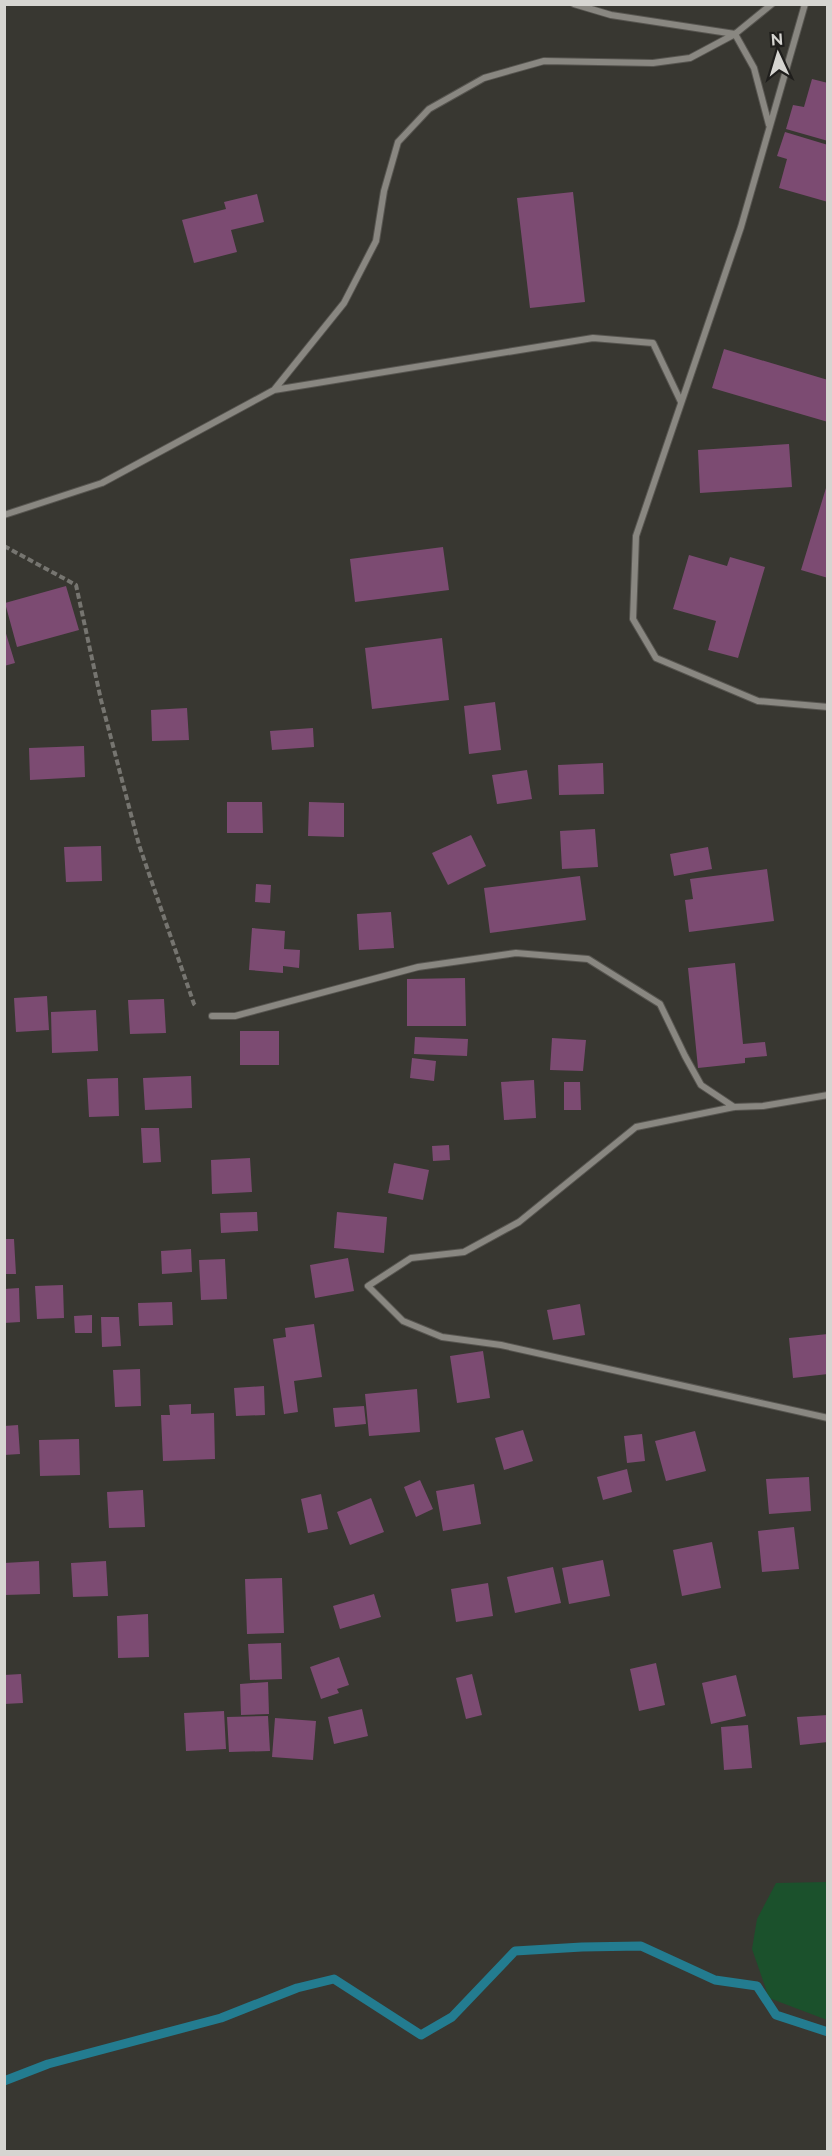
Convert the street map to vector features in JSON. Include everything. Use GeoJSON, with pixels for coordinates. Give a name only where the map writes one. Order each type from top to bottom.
{"type":"FeatureCollection","features":[{"type":"Feature","properties":{"kind":"street"},"geometry":{"type":"LineString","coordinates":[[574,4],[611,15],[735,34]]}},
{"type":"Feature","properties":{"kind":"street"},"geometry":{"type":"LineString","coordinates":[[274,390],[344,303],[376,241],[384,191],[398,142],[429,109],[484,78],[544,61],[653,63],[690,58],[735,34],[772,4]]}},
{"type":"Feature","properties":{"kind":"street"},"geometry":{"type":"LineString","coordinates":[[806,4],[741,227],[636,536],[633,619],[656,658],[758,701],[828,707]]}},
{"type":"Feature","properties":{"kind":"street"},"geometry":{"type":"LineString","coordinates":[[735,34],[754,68],[770,126]]}},
{"type":"Feature","properties":{"kind":"street"},"geometry":{"type":"LineString","coordinates":[[4,515],[102,483],[274,390],[593,338],[653,343],[681,402]]}},
{"type":"Feature","properties":{"kind":"street"},"geometry":{"type":"LineString","coordinates":[[212,1016],[235,1016],[418,967],[516,953],[588,959],[660,1004],[701,1084],[734,1107]]}},
{"type":"Feature","properties":{"kind":"street"},"geometry":{"type":"LineString","coordinates":[[828,1095],[763,1106],[734,1107],[636,1127],[519,1222],[464,1252],[411,1257],[368,1286],[403,1321],[442,1337],[501,1345],[828,1418]]}},
{"type":"Feature","properties":{"kind":"path"},"geometry":{"type":"LineString","coordinates":[[4,546],[76,585],[101,700],[139,845],[194,1005],[212,1016]]}},
{"type":"Feature","properties":{"kind":"green space"},"geometry":{"type":"Polygon","coordinates":[[[828,1882],[827,2020],[769,1998],[752,1949],[757,1919],[776,1883],[828,1882]]]}},
{"type":"Feature","properties":{"kind":"building"},"geometry":{"type":"Polygon","coordinates":[[[812,79],[828,83],[828,141],[786,129],[793,105],[804,107],[812,79]]]}},
{"type":"Feature","properties":{"kind":"building"},"geometry":{"type":"Polygon","coordinates":[[[785,132],[828,145],[828,202],[779,188],[787,159],[777,156],[785,132]]]}},
{"type":"Feature","properties":{"kind":"building"},"geometry":{"type":"Polygon","coordinates":[[[573,192],[585,302],[530,308],[517,198],[573,192]]]}},
{"type":"Feature","properties":{"kind":"building"},"geometry":{"type":"Polygon","coordinates":[[[257,194],[264,222],[231,230],[237,252],[194,263],[182,220],[226,209],[224,202],[257,194]]]}},
{"type":"Feature","properties":{"kind":"building"},"geometry":{"type":"Polygon","coordinates":[[[724,349],[828,380],[828,422],[712,388],[724,349]]]}},
{"type":"Feature","properties":{"kind":"building"},"geometry":{"type":"Polygon","coordinates":[[[789,444],[792,487],[700,493],[698,450],[789,444]]]}},
{"type":"Feature","properties":{"kind":"building"},"geometry":{"type":"Polygon","coordinates":[[[826,488],[828,488],[828,578],[801,570],[826,488]]]}},
{"type":"Feature","properties":{"kind":"building"},"geometry":{"type":"Polygon","coordinates":[[[443,547],[449,590],[355,602],[350,559],[443,547]]]}},
{"type":"Feature","properties":{"kind":"building"},"geometry":{"type":"Polygon","coordinates":[[[689,555],[727,566],[730,557],[765,567],[738,658],[708,650],[716,621],[673,609],[689,555]]]}},
{"type":"Feature","properties":{"kind":"building"},"geometry":{"type":"Polygon","coordinates":[[[66,586],[79,630],[17,647],[5,603],[66,586]]]}},
{"type":"Feature","properties":{"kind":"building"},"geometry":{"type":"Polygon","coordinates":[[[4,627],[15,663],[4,666],[4,627]]]}},
{"type":"Feature","properties":{"kind":"building"},"geometry":{"type":"Polygon","coordinates":[[[442,638],[449,700],[372,709],[365,648],[442,638]]]}},
{"type":"Feature","properties":{"kind":"building"},"geometry":{"type":"Polygon","coordinates":[[[495,702],[501,750],[469,754],[464,706],[495,702]]]}},
{"type":"Feature","properties":{"kind":"building"},"geometry":{"type":"Polygon","coordinates":[[[187,708],[189,740],[152,741],[151,710],[187,708]]]}},
{"type":"Feature","properties":{"kind":"building"},"geometry":{"type":"Polygon","coordinates":[[[313,728],[314,747],[272,750],[270,731],[313,728]]]}},
{"type":"Feature","properties":{"kind":"building"},"geometry":{"type":"Polygon","coordinates":[[[84,746],[85,777],[30,780],[29,748],[84,746]]]}},
{"type":"Feature","properties":{"kind":"building"},"geometry":{"type":"Polygon","coordinates":[[[603,763],[604,794],[559,795],[558,765],[603,763]]]}},
{"type":"Feature","properties":{"kind":"building"},"geometry":{"type":"Polygon","coordinates":[[[527,770],[532,799],[497,804],[492,775],[527,770]]]}},
{"type":"Feature","properties":{"kind":"building"},"geometry":{"type":"Polygon","coordinates":[[[227,802],[262,802],[263,833],[227,833],[227,802]]]}},
{"type":"Feature","properties":{"kind":"building"},"geometry":{"type":"Polygon","coordinates":[[[309,802],[344,803],[344,837],[308,836],[309,802]]]}},
{"type":"Feature","properties":{"kind":"building"},"geometry":{"type":"Polygon","coordinates":[[[595,829],[598,867],[562,869],[560,831],[595,829]]]}},
{"type":"Feature","properties":{"kind":"building"},"geometry":{"type":"Polygon","coordinates":[[[471,835],[486,866],[448,885],[432,853],[471,835]]]}},
{"type":"Feature","properties":{"kind":"building"},"geometry":{"type":"Polygon","coordinates":[[[101,846],[102,881],[66,882],[64,847],[101,846]]]}},
{"type":"Feature","properties":{"kind":"building"},"geometry":{"type":"Polygon","coordinates":[[[708,847],[712,869],[674,876],[670,854],[708,847]]]}},
{"type":"Feature","properties":{"kind":"building"},"geometry":{"type":"Polygon","coordinates":[[[767,869],[774,921],[689,932],[685,900],[693,899],[690,879],[767,869]]]}},
{"type":"Feature","properties":{"kind":"building"},"geometry":{"type":"Polygon","coordinates":[[[580,876],[586,920],[490,933],[484,888],[580,876]]]}},
{"type":"Feature","properties":{"kind":"building"},"geometry":{"type":"Polygon","coordinates":[[[256,884],[271,885],[270,903],[255,902],[256,884]]]}},
{"type":"Feature","properties":{"kind":"building"},"geometry":{"type":"Polygon","coordinates":[[[391,912],[394,948],[359,950],[357,914],[391,912]]]}},
{"type":"Feature","properties":{"kind":"building"},"geometry":{"type":"Polygon","coordinates":[[[252,928],[285,931],[284,949],[300,950],[299,968],[283,966],[283,973],[249,970],[252,928]]]}},
{"type":"Feature","properties":{"kind":"building"},"geometry":{"type":"Polygon","coordinates":[[[735,963],[743,1044],[765,1042],[767,1056],[745,1058],[745,1063],[698,1068],[688,968],[735,963]]]}},
{"type":"Feature","properties":{"kind":"building"},"geometry":{"type":"Polygon","coordinates":[[[465,978],[466,1026],[407,1026],[407,979],[465,978]]]}},
{"type":"Feature","properties":{"kind":"building"},"geometry":{"type":"Polygon","coordinates":[[[47,996],[49,1030],[16,1032],[14,998],[47,996]]]}},
{"type":"Feature","properties":{"kind":"building"},"geometry":{"type":"Polygon","coordinates":[[[164,999],[166,1033],[130,1034],[128,1000],[164,999]]]}},
{"type":"Feature","properties":{"kind":"building"},"geometry":{"type":"Polygon","coordinates":[[[96,1010],[98,1051],[52,1053],[51,1012],[96,1010]]]}},
{"type":"Feature","properties":{"kind":"building"},"geometry":{"type":"Polygon","coordinates":[[[240,1031],[279,1031],[279,1065],[240,1065],[240,1031]]]}},
{"type":"Feature","properties":{"kind":"building"},"geometry":{"type":"Polygon","coordinates":[[[415,1037],[468,1039],[467,1056],[414,1054],[415,1037]]]}},
{"type":"Feature","properties":{"kind":"building"},"geometry":{"type":"Polygon","coordinates":[[[552,1038],[586,1040],[583,1071],[550,1070],[552,1038]]]}},
{"type":"Feature","properties":{"kind":"building"},"geometry":{"type":"Polygon","coordinates":[[[412,1058],[436,1061],[434,1081],[410,1078],[412,1058]]]}},
{"type":"Feature","properties":{"kind":"building"},"geometry":{"type":"Polygon","coordinates":[[[191,1076],[192,1108],[145,1110],[143,1078],[191,1076]]]}},
{"type":"Feature","properties":{"kind":"building"},"geometry":{"type":"Polygon","coordinates":[[[118,1078],[119,1116],[89,1117],[87,1079],[118,1078]]]}},
{"type":"Feature","properties":{"kind":"building"},"geometry":{"type":"Polygon","coordinates":[[[534,1080],[536,1118],[504,1120],[501,1082],[534,1080]]]}},
{"type":"Feature","properties":{"kind":"building"},"geometry":{"type":"Polygon","coordinates":[[[564,1082],[580,1082],[581,1110],[564,1110],[564,1082]]]}},
{"type":"Feature","properties":{"kind":"building"},"geometry":{"type":"Polygon","coordinates":[[[141,1128],[159,1128],[161,1162],[143,1163],[141,1128]]]}},
{"type":"Feature","properties":{"kind":"building"},"geometry":{"type":"Polygon","coordinates":[[[449,1145],[450,1160],[433,1161],[432,1146],[449,1145]]]}},
{"type":"Feature","properties":{"kind":"building"},"geometry":{"type":"Polygon","coordinates":[[[250,1158],[252,1192],[212,1194],[211,1160],[250,1158]]]}},
{"type":"Feature","properties":{"kind":"building"},"geometry":{"type":"Polygon","coordinates":[[[394,1163],[429,1170],[423,1200],[388,1193],[394,1163]]]}},
{"type":"Feature","properties":{"kind":"building"},"geometry":{"type":"Polygon","coordinates":[[[257,1212],[258,1231],[221,1233],[220,1213],[257,1212]]]}},
{"type":"Feature","properties":{"kind":"building"},"geometry":{"type":"Polygon","coordinates":[[[337,1212],[387,1217],[384,1253],[334,1248],[337,1212]]]}},
{"type":"Feature","properties":{"kind":"building"},"geometry":{"type":"Polygon","coordinates":[[[4,1239],[14,1239],[16,1274],[4,1274],[4,1239]]]}},
{"type":"Feature","properties":{"kind":"building"},"geometry":{"type":"Polygon","coordinates":[[[191,1249],[192,1272],[162,1274],[161,1251],[191,1249]]]}},
{"type":"Feature","properties":{"kind":"building"},"geometry":{"type":"Polygon","coordinates":[[[348,1258],[354,1291],[315,1298],[310,1265],[348,1258]]]}},
{"type":"Feature","properties":{"kind":"building"},"geometry":{"type":"Polygon","coordinates":[[[225,1259],[227,1299],[201,1300],[199,1260],[225,1259]]]}},
{"type":"Feature","properties":{"kind":"building"},"geometry":{"type":"Polygon","coordinates":[[[63,1285],[64,1318],[37,1319],[35,1286],[63,1285]]]}},
{"type":"Feature","properties":{"kind":"building"},"geometry":{"type":"Polygon","coordinates":[[[19,1288],[20,1322],[4,1323],[4,1289],[19,1288]]]}},
{"type":"Feature","properties":{"kind":"building"},"geometry":{"type":"Polygon","coordinates":[[[172,1302],[173,1325],[139,1326],[138,1303],[172,1302]]]}},
{"type":"Feature","properties":{"kind":"building"},"geometry":{"type":"Polygon","coordinates":[[[580,1304],[585,1335],[553,1340],[547,1310],[580,1304]]]}},
{"type":"Feature","properties":{"kind":"building"},"geometry":{"type":"Polygon","coordinates":[[[92,1315],[92,1333],[75,1333],[74,1316],[92,1315]]]}},
{"type":"Feature","properties":{"kind":"building"},"geometry":{"type":"Polygon","coordinates":[[[101,1317],[119,1317],[121,1346],[102,1347],[101,1317]]]}},
{"type":"Feature","properties":{"kind":"building"},"geometry":{"type":"Polygon","coordinates":[[[314,1324],[322,1377],[294,1381],[298,1412],[284,1414],[273,1339],[286,1337],[285,1328],[314,1324]]]}},
{"type":"Feature","properties":{"kind":"building"},"geometry":{"type":"Polygon","coordinates":[[[828,1334],[828,1374],[793,1378],[789,1338],[828,1334]]]}},
{"type":"Feature","properties":{"kind":"building"},"geometry":{"type":"Polygon","coordinates":[[[483,1351],[490,1398],[457,1403],[450,1356],[483,1351]]]}},
{"type":"Feature","properties":{"kind":"building"},"geometry":{"type":"Polygon","coordinates":[[[140,1369],[141,1406],[115,1407],[113,1370],[140,1369]]]}},
{"type":"Feature","properties":{"kind":"building"},"geometry":{"type":"Polygon","coordinates":[[[264,1386],[265,1415],[236,1416],[234,1388],[264,1386]]]}},
{"type":"Feature","properties":{"kind":"building"},"geometry":{"type":"Polygon","coordinates":[[[417,1389],[420,1432],[369,1436],[365,1394],[417,1389]]]}},
{"type":"Feature","properties":{"kind":"building"},"geometry":{"type":"Polygon","coordinates":[[[191,1404],[191,1414],[214,1413],[215,1459],[163,1461],[161,1415],[170,1415],[169,1405],[191,1404]]]}},
{"type":"Feature","properties":{"kind":"building"},"geometry":{"type":"Polygon","coordinates":[[[364,1406],[366,1424],[335,1427],[333,1408],[364,1406]]]}},
{"type":"Feature","properties":{"kind":"building"},"geometry":{"type":"Polygon","coordinates":[[[18,1425],[20,1454],[4,1455],[4,1426],[18,1425]]]}},
{"type":"Feature","properties":{"kind":"building"},"geometry":{"type":"Polygon","coordinates":[[[523,1430],[533,1461],[504,1470],[495,1438],[523,1430]]]}},
{"type":"Feature","properties":{"kind":"building"},"geometry":{"type":"Polygon","coordinates":[[[695,1431],[706,1471],[666,1481],[655,1441],[695,1431]]]}},
{"type":"Feature","properties":{"kind":"building"},"geometry":{"type":"Polygon","coordinates":[[[642,1434],[645,1461],[627,1463],[624,1436],[642,1434]]]}},
{"type":"Feature","properties":{"kind":"building"},"geometry":{"type":"Polygon","coordinates":[[[79,1439],[80,1475],[40,1476],[39,1440],[79,1439]]]}},
{"type":"Feature","properties":{"kind":"building"},"geometry":{"type":"Polygon","coordinates":[[[627,1469],[632,1492],[603,1500],[597,1477],[627,1469]]]}},
{"type":"Feature","properties":{"kind":"building"},"geometry":{"type":"Polygon","coordinates":[[[809,1477],[811,1511],[769,1514],[766,1479],[809,1477]]]}},
{"type":"Feature","properties":{"kind":"building"},"geometry":{"type":"Polygon","coordinates":[[[420,1480],[433,1509],[416,1517],[404,1487],[420,1480]]]}},
{"type":"Feature","properties":{"kind":"building"},"geometry":{"type":"Polygon","coordinates":[[[474,1484],[481,1524],[443,1531],[436,1491],[474,1484]]]}},
{"type":"Feature","properties":{"kind":"building"},"geometry":{"type":"Polygon","coordinates":[[[143,1490],[145,1527],[109,1528],[107,1492],[143,1490]]]}},
{"type":"Feature","properties":{"kind":"building"},"geometry":{"type":"Polygon","coordinates":[[[321,1494],[328,1529],[308,1533],[301,1499],[321,1494]]]}},
{"type":"Feature","properties":{"kind":"building"},"geometry":{"type":"Polygon","coordinates":[[[371,1498],[384,1532],[350,1545],[337,1512],[371,1498]]]}},
{"type":"Feature","properties":{"kind":"building"},"geometry":{"type":"Polygon","coordinates":[[[794,1527],[799,1569],[762,1572],[758,1531],[794,1527]]]}},
{"type":"Feature","properties":{"kind":"building"},"geometry":{"type":"Polygon","coordinates":[[[712,1542],[721,1588],[682,1596],[673,1550],[712,1542]]]}},
{"type":"Feature","properties":{"kind":"building"},"geometry":{"type":"Polygon","coordinates":[[[603,1560],[610,1596],[569,1604],[562,1568],[603,1560]]]}},
{"type":"Feature","properties":{"kind":"building"},"geometry":{"type":"Polygon","coordinates":[[[39,1561],[40,1594],[4,1595],[4,1563],[39,1561]]]}},
{"type":"Feature","properties":{"kind":"building"},"geometry":{"type":"Polygon","coordinates":[[[106,1561],[108,1596],[73,1597],[71,1563],[106,1561]]]}},
{"type":"Feature","properties":{"kind":"building"},"geometry":{"type":"Polygon","coordinates":[[[553,1567],[561,1603],[515,1613],[507,1577],[553,1567]]]}},
{"type":"Feature","properties":{"kind":"building"},"geometry":{"type":"Polygon","coordinates":[[[282,1578],[284,1633],[247,1634],[245,1579],[282,1578]]]}},
{"type":"Feature","properties":{"kind":"building"},"geometry":{"type":"Polygon","coordinates":[[[488,1583],[493,1616],[456,1622],[451,1589],[488,1583]]]}},
{"type":"Feature","properties":{"kind":"building"},"geometry":{"type":"Polygon","coordinates":[[[374,1594],[381,1617],[340,1629],[333,1606],[374,1594]]]}},
{"type":"Feature","properties":{"kind":"building"},"geometry":{"type":"Polygon","coordinates":[[[148,1614],[149,1657],[118,1658],[117,1616],[148,1614]]]}},
{"type":"Feature","properties":{"kind":"building"},"geometry":{"type":"Polygon","coordinates":[[[281,1643],[282,1679],[250,1680],[248,1644],[281,1643]]]}},
{"type":"Feature","properties":{"kind":"building"},"geometry":{"type":"Polygon","coordinates":[[[339,1657],[349,1685],[337,1689],[339,1693],[321,1699],[310,1667],[339,1657]]]}},
{"type":"Feature","properties":{"kind":"building"},"geometry":{"type":"Polygon","coordinates":[[[656,1663],[665,1705],[639,1711],[630,1669],[656,1663]]]}},
{"type":"Feature","properties":{"kind":"building"},"geometry":{"type":"Polygon","coordinates":[[[21,1674],[23,1703],[4,1704],[4,1675],[21,1674]]]}},
{"type":"Feature","properties":{"kind":"building"},"geometry":{"type":"Polygon","coordinates":[[[472,1674],[482,1715],[466,1719],[456,1678],[472,1674]]]}},
{"type":"Feature","properties":{"kind":"building"},"geometry":{"type":"Polygon","coordinates":[[[736,1675],[746,1716],[711,1724],[702,1683],[736,1675]]]}},
{"type":"Feature","properties":{"kind":"building"},"geometry":{"type":"Polygon","coordinates":[[[268,1682],[269,1714],[241,1715],[240,1684],[268,1682]]]}},
{"type":"Feature","properties":{"kind":"building"},"geometry":{"type":"Polygon","coordinates":[[[362,1709],[368,1736],[334,1744],[328,1717],[362,1709]]]}},
{"type":"Feature","properties":{"kind":"building"},"geometry":{"type":"Polygon","coordinates":[[[224,1711],[226,1749],[186,1751],[184,1713],[224,1711]]]}},
{"type":"Feature","properties":{"kind":"building"},"geometry":{"type":"Polygon","coordinates":[[[828,1715],[828,1742],[800,1745],[797,1717],[828,1715]]]}},
{"type":"Feature","properties":{"kind":"building"},"geometry":{"type":"Polygon","coordinates":[[[268,1716],[270,1751],[229,1752],[227,1717],[268,1716]]]}},
{"type":"Feature","properties":{"kind":"building"},"geometry":{"type":"Polygon","coordinates":[[[275,1718],[316,1721],[313,1760],[272,1757],[275,1718]]]}},
{"type":"Feature","properties":{"kind":"building"},"geometry":{"type":"Polygon","coordinates":[[[748,1725],[752,1768],[724,1770],[721,1727],[748,1725]]]}},
{"type":"Feature","properties":{"kind":"waterway"},"geometry":{"type":"LineString","coordinates":[[4,2081],[48,2064],[221,2018],[297,1988],[334,1979],[421,2035],[452,2017],[515,1951],[582,1947],[641,1946],[715,1980],[757,1986],[776,2015],[828,2032]]}}]}
